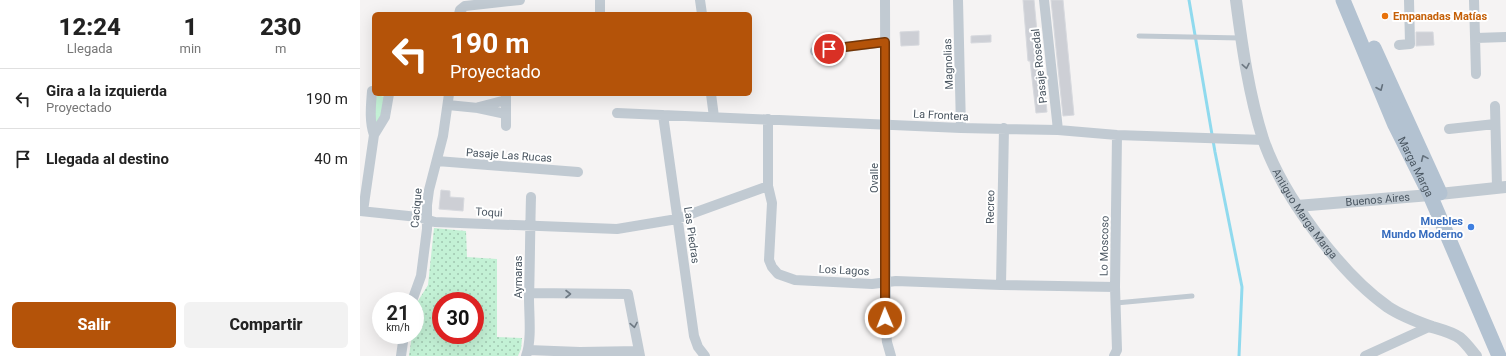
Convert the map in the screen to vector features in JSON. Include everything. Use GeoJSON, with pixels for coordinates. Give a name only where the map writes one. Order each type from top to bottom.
{"type":"FeatureCollection","features":[{"type":"Feature","properties":{"kind":"main road","name":"Marga Marga"},"geometry":{"type":"LineString","coordinates":[[1343,0],[1395,125],[1435,194],[1506,349]]}},
{"type":"Feature","properties":{"kind":"main road","name":"Marga Marga"},"geometry":{"type":"LineString","coordinates":[[1353,0],[1435,194],[1499,356]]}},
{"type":"Feature","properties":{"kind":"street"},"geometry":{"type":"LineString","coordinates":[[462,10],[492,2],[520,0]]}},
{"type":"Feature","properties":{"kind":"street"},"geometry":{"type":"LineString","coordinates":[[600,0],[600,12]]}},
{"type":"Feature","properties":{"kind":"street"},"geometry":{"type":"LineString","coordinates":[[700,0],[702,12]]}},
{"type":"Feature","properties":{"kind":"street","name":"Ovalle"},"geometry":{"type":"LineString","coordinates":[[885,0],[885,283],[886,332],[887,342],[892,356]]}},
{"type":"Feature","properties":{"kind":"street","name":"Magnolias"},"geometry":{"type":"LineString","coordinates":[[958,0],[962,128]]}},
{"type":"Feature","properties":{"kind":"street","name":"Pasaje Rosedal"},"geometry":{"type":"LineString","coordinates":[[1044,0],[1058,130]]}},
{"type":"Feature","properties":{"kind":"street","name":"Antiguo Marga Marga"},"geometry":{"type":"LineString","coordinates":[[1236,0],[1241,38],[1254,103],[1264,140],[1279,174],[1297,206],[1335,258],[1371,293],[1389,308],[1431,326],[1445,330],[1461,339],[1476,356]]}},
{"type":"Feature","properties":{"kind":"street"},"geometry":{"type":"LineString","coordinates":[[1399,45],[1410,44],[1409,0]]}},
{"type":"Feature","properties":{"kind":"street"},"geometry":{"type":"LineString","coordinates":[[1474,0],[1476,74]]}},
{"type":"Feature","properties":{"kind":"street"},"geometry":{"type":"LineString","coordinates":[[1476,38],[1506,37]]}},
{"type":"Feature","properties":{"kind":"street"},"geometry":{"type":"LineString","coordinates":[[815,51],[885,42]]}},
{"type":"Feature","properties":{"kind":"street"},"geometry":{"type":"LineString","coordinates":[[371,90],[372,130],[374,135]]}},
{"type":"Feature","properties":{"kind":"street"},"geometry":{"type":"LineString","coordinates":[[361,211],[374,135],[385,118],[389,96]]}},
{"type":"Feature","properties":{"kind":"street","name":"Cacique"},"geometry":{"type":"LineString","coordinates":[[415,292],[421,276],[428,219],[427,204],[429,190],[437,161],[449,96]]}},
{"type":"Feature","properties":{"kind":"street"},"geometry":{"type":"LineString","coordinates":[[711,96],[714,117]]}},
{"type":"Feature","properties":{"kind":"street"},"geometry":{"type":"LineString","coordinates":[[478,108],[506,97],[506,126]]}},
{"type":"Feature","properties":{"kind":"street"},"geometry":{"type":"LineString","coordinates":[[448,105],[478,108],[506,114]]}},
{"type":"Feature","properties":{"kind":"street"},"geometry":{"type":"LineString","coordinates":[[1495,106],[1495,124],[1501,187]]}},
{"type":"Feature","properties":{"kind":"street","name":"La Frontera"},"geometry":{"type":"LineString","coordinates":[[617,113],[962,128],[1058,130],[1117,135],[1264,140]]}},
{"type":"Feature","properties":{"kind":"street","name":"Las Piedras"},"geometry":{"type":"LineString","coordinates":[[663,115],[694,336],[698,347],[705,356]]}},
{"type":"Feature","properties":{"kind":"street","name":"Los Lagos"},"geometry":{"type":"LineString","coordinates":[[768,120],[768,186],[772,203],[769,260],[772,267],[778,274],[795,280],[872,284],[896,281],[1115,287]]}},
{"type":"Feature","properties":{"kind":"street"},"geometry":{"type":"LineString","coordinates":[[1449,129],[1495,124]]}},
{"type":"Feature","properties":{"kind":"street","name":"Recreo"},"geometry":{"type":"LineString","coordinates":[[1001,285],[1004,128]]}},
{"type":"Feature","properties":{"kind":"street","name":"Lo Moscoso"},"geometry":{"type":"LineString","coordinates":[[1114,356],[1117,350],[1115,287],[1117,135]]}},
{"type":"Feature","properties":{"kind":"street","name":"Pasaje Las Rucas"},"geometry":{"type":"LineString","coordinates":[[437,161],[578,172]]}},
{"type":"Feature","properties":{"kind":"street","name":"Toqui"},"geometry":{"type":"LineString","coordinates":[[361,211],[418,217],[435,222],[617,229],[677,219],[768,186]]}},
{"type":"Feature","properties":{"kind":"street","name":"Buenos Aires"},"geometry":{"type":"LineString","coordinates":[[1297,206],[1501,187]]}},
{"type":"Feature","properties":{"kind":"street","name":"Aymaras"},"geometry":{"type":"LineString","coordinates":[[527,353],[530,293],[531,197]]}},
{"type":"Feature","properties":{"kind":"street"},"geometry":{"type":"LineString","coordinates":[[527,353],[639,354],[628,294],[530,293]]}},
{"type":"Feature","properties":{"kind":"street"},"geometry":{"type":"LineString","coordinates":[[1365,356],[1431,326]]}},
{"type":"Feature","properties":{"kind":"street"},"geometry":{"type":"LineString","coordinates":[[401,356],[403,344]]}},
{"type":"Feature","properties":{"kind":"lane"},"geometry":{"type":"LineString","coordinates":[[1139,36],[1241,38]]}},
{"type":"Feature","properties":{"kind":"lane"},"geometry":{"type":"LineString","coordinates":[[1116,303],[1192,296]]}},
{"type":"Feature","properties":{"kind":"green space"},"geometry":{"type":"Polygon","coordinates":[[[377,96],[385,97],[383,115],[375,124],[375,100],[377,96]]]}},
{"type":"Feature","properties":{"kind":"green space"},"geometry":{"type":"Polygon","coordinates":[[[434,228],[466,231],[467,257],[497,259],[497,337],[522,338],[521,349],[518,356],[409,356],[411,344],[424,344],[424,292],[428,285],[434,228]]]}},
{"type":"Feature","properties":{"kind":"building"},"geometry":{"type":"Polygon","coordinates":[[[1023,0],[1034,0],[1041,74],[1043,73],[1047,112],[1036,113],[1030,61],[1028,61],[1023,0]]]}},
{"type":"Feature","properties":{"kind":"building"},"geometry":{"type":"Polygon","coordinates":[[[1051,0],[1063,0],[1074,115],[1063,116],[1051,0]]]}},
{"type":"Feature","properties":{"kind":"building"},"geometry":{"type":"Polygon","coordinates":[[[919,31],[919,45],[901,46],[900,32],[919,31]]]}},
{"type":"Feature","properties":{"kind":"building"},"geometry":{"type":"Polygon","coordinates":[[[1416,32],[1433,32],[1434,45],[1416,46],[1416,32]]]}},
{"type":"Feature","properties":{"kind":"building"},"geometry":{"type":"Polygon","coordinates":[[[991,35],[991,42],[971,43],[971,36],[991,35]]]}},
{"type":"Feature","properties":{"kind":"building"},"geometry":{"type":"Polygon","coordinates":[[[441,190],[450,191],[450,197],[464,198],[463,211],[439,209],[441,190]]]}},
{"type":"Feature","properties":{"kind":"waterway"},"geometry":{"type":"LineString","coordinates":[[1189,0],[1215,152],[1242,287],[1239,356]]}},
{"type":"Feature","properties":{"kind":"place","name":"Empanadas Matías"},"geometry":{"type":"Point","coordinates":[1385,16]}},
{"type":"Feature","properties":{"kind":"place","name":"Muebles Mundo Moderno"},"geometry":{"type":"Point","coordinates":[1471,227]}},
{"type":"Feature","properties":{"kind":"route"},"geometry":{"type":"LineString","coordinates":[[829,49],[885,42],[885,318]]}}]}
